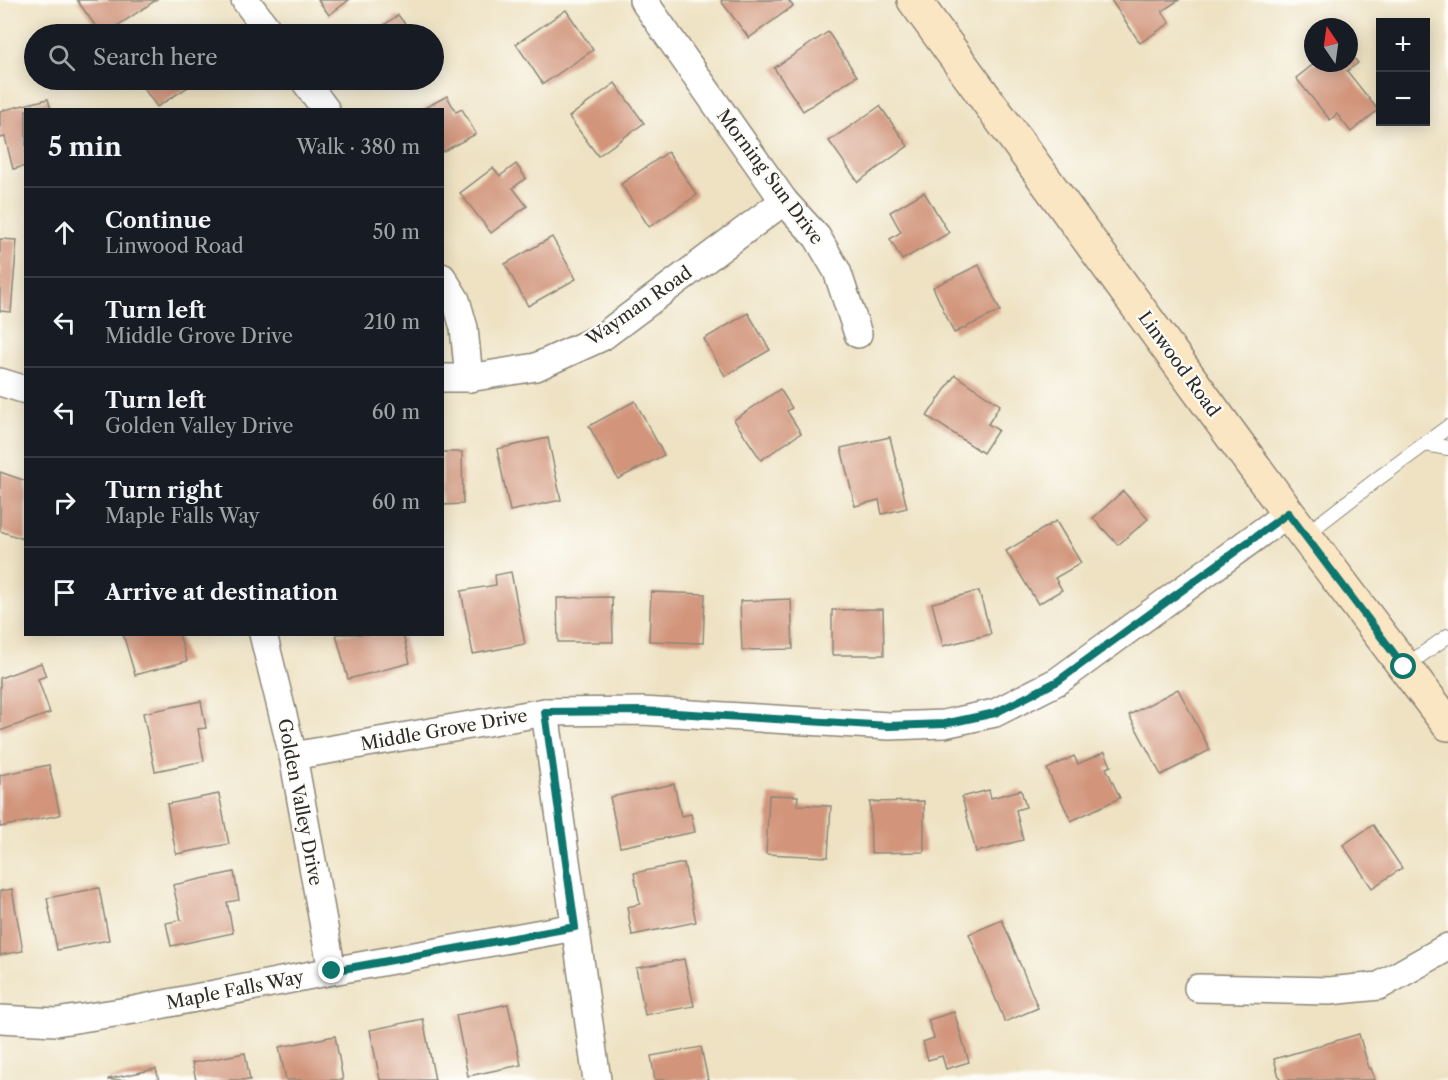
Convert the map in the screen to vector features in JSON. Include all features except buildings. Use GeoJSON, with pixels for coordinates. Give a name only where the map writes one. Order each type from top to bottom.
{"type":"FeatureCollection","features":[{"type":"Feature","properties":{"kind":"street"},"geometry":{"type":"LineString","coordinates":[[245,0],[263,24]]}},
{"type":"Feature","properties":{"kind":"street","name":"Morning Sun Drive"},"geometry":{"type":"LineString","coordinates":[[643,0],[784,201],[817,237],[837,271],[858,334]]}},
{"type":"Feature","properties":{"kind":"street","name":"Linwood Road"},"geometry":{"type":"LineString","coordinates":[[914,0],[1296,524],[1448,724]]}},
{"type":"Feature","properties":{"kind":"street"},"geometry":{"type":"LineString","coordinates":[[311,90],[325,108]]}},
{"type":"Feature","properties":{"kind":"street","name":"Wayman Road"},"geometry":{"type":"LineString","coordinates":[[456,378],[536,368],[602,337],[784,201]]}},
{"type":"Feature","properties":{"kind":"street"},"geometry":{"type":"LineString","coordinates":[[444,280],[456,300],[464,328],[456,378]]}},
{"type":"Feature","properties":{"kind":"street"},"geometry":{"type":"LineString","coordinates":[[0,382],[24,389]]}},
{"type":"Feature","properties":{"kind":"street","name":"Middle Grove Drive"},"geometry":{"type":"LineString","coordinates":[[293,756],[545,712],[642,711],[889,726],[944,724],[995,713],[1058,681],[1296,524]]}},
{"type":"Feature","properties":{"kind":"street","name":"Golden Valley Drive"},"geometry":{"type":"LineString","coordinates":[[263,636],[293,756],[332,971]]}},
{"type":"Feature","properties":{"kind":"street"},"geometry":{"type":"LineString","coordinates":[[545,712],[597,1080]]}},
{"type":"Feature","properties":{"kind":"street","name":"Maple Falls Way"},"geometry":{"type":"LineString","coordinates":[[0,1019],[56,1022],[134,1010],[575,927]]}},
{"type":"Feature","properties":{"kind":"street"},"geometry":{"type":"LineString","coordinates":[[1197,988],[1329,991],[1379,986],[1448,947]]}},
{"type":"Feature","properties":{"kind":"lane"},"geometry":{"type":"LineString","coordinates":[[1296,524],[1376,480],[1448,427]]}},
{"type":"Feature","properties":{"kind":"lane"},"geometry":{"type":"LineString","coordinates":[[1425,444],[1448,448]]}},
{"type":"Feature","properties":{"kind":"lane"},"geometry":{"type":"LineString","coordinates":[[1404,667],[1448,636]]}},
{"type":"Feature","properties":{"kind":"route"},"geometry":{"type":"LineString","coordinates":[[332,971],[575,927],[545,712],[642,711],[889,726],[944,724],[995,713],[1058,681],[1288,513],[1404,667]]}}]}
